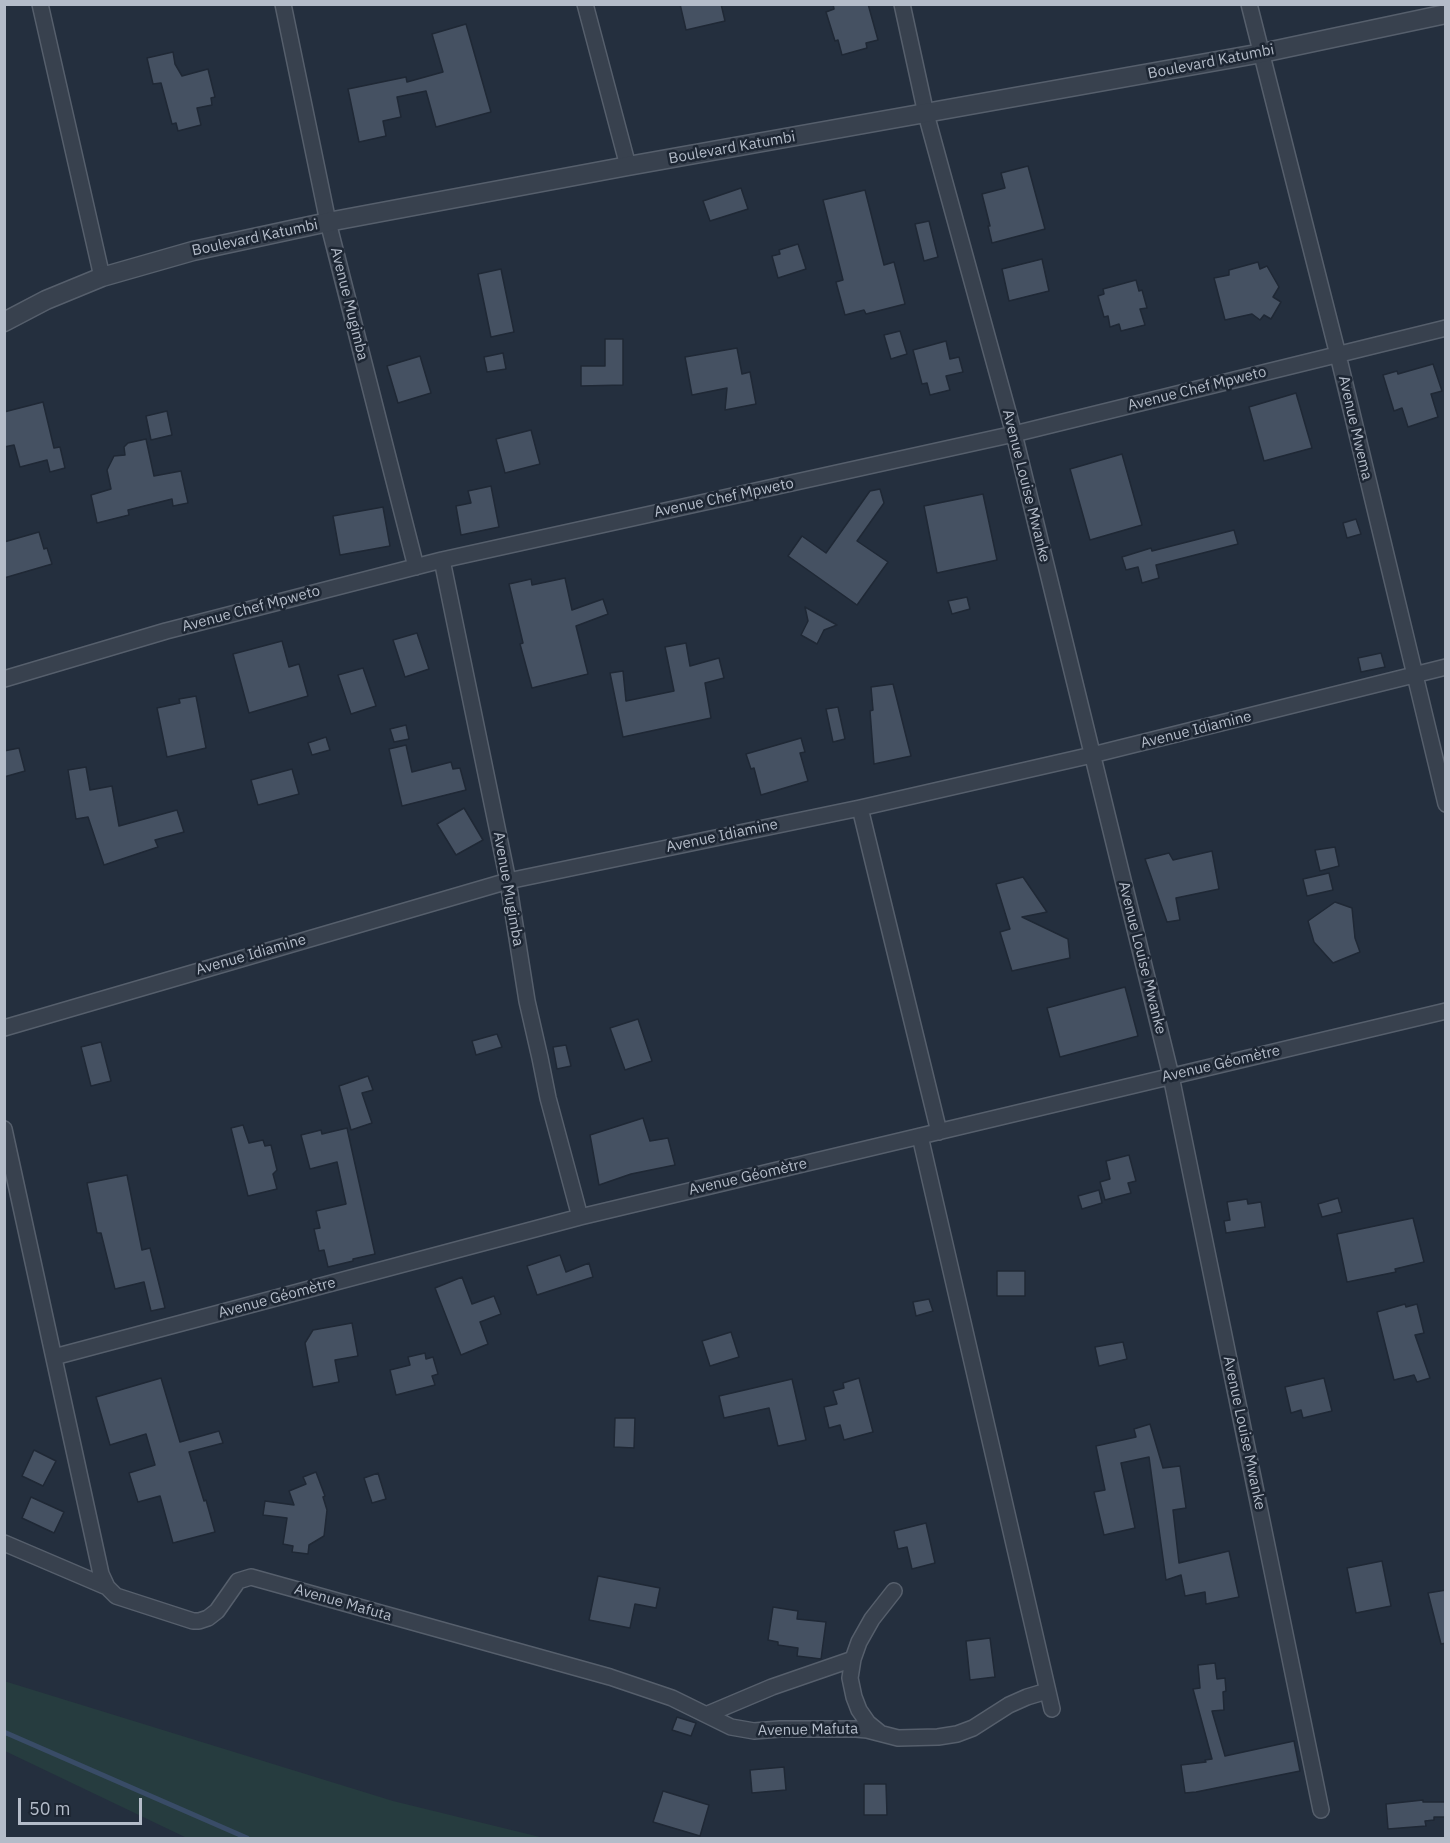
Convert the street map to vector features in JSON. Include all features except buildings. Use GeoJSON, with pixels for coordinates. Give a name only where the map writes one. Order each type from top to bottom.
{"type":"FeatureCollection","features":[{"type":"Feature","properties":{"kind":"street"},"geometry":{"type":"LineString","coordinates":[[40,4],[102,277]]}},
{"type":"Feature","properties":{"kind":"street","name":"Avenue Mugimba"},"geometry":{"type":"LineString","coordinates":[[283,4],[328,222],[416,567]]}},
{"type":"Feature","properties":{"kind":"street"},"geometry":{"type":"LineString","coordinates":[[585,4],[628,166]]}},
{"type":"Feature","properties":{"kind":"street","name":"Avenue Louise Mwanke"},"geometry":{"type":"LineString","coordinates":[[902,4],[926,114],[1014,434],[1171,1076],[1321,1810]]}},
{"type":"Feature","properties":{"kind":"street","name":"Avenue Mwema"},"geometry":{"type":"LineString","coordinates":[[1249,4],[1338,355],[1446,804]]}},
{"type":"Feature","properties":{"kind":"street","name":"Boulevard Katumbi"},"geometry":{"type":"LineString","coordinates":[[4,322],[46,300],[102,277],[193,251],[328,222],[1262,53],[1446,14]]}},
{"type":"Feature","properties":{"kind":"street","name":"Avenue Chef Mpweto"},"geometry":{"type":"LineString","coordinates":[[4,679],[166,631],[442,560],[1014,434],[1446,328]]}},
{"type":"Feature","properties":{"kind":"street","name":"Avenue Mugimba"},"geometry":{"type":"LineString","coordinates":[[442,560],[508,881],[527,1001],[548,1098],[580,1217]]}},
{"type":"Feature","properties":{"kind":"street","name":"Avenue Idiamine"},"geometry":{"type":"LineString","coordinates":[[4,1028],[508,881],[860,808],[1092,755],[1446,667]]}},
{"type":"Feature","properties":{"kind":"street"},"geometry":{"type":"LineString","coordinates":[[860,808],[939,1132]]}},
{"type":"Feature","properties":{"kind":"street","name":"Avenue Géomètre"},"geometry":{"type":"LineString","coordinates":[[54,1357],[580,1217],[1446,1011]]}},
{"type":"Feature","properties":{"kind":"street"},"geometry":{"type":"LineString","coordinates":[[4,1129],[101,1574],[107,1587]]}},
{"type":"Feature","properties":{"kind":"street"},"geometry":{"type":"LineString","coordinates":[[920,1136],[1052,1709]]}},
{"type":"Feature","properties":{"kind":"street","name":"Avenue Mafuta"},"geometry":{"type":"LineString","coordinates":[[4,1543],[107,1587],[116,1596],[193,1621],[208,1618],[217,1611],[238,1581],[251,1577],[610,1677],[672,1698],[731,1727],[743,1730],[855,1729],[898,1738],[938,1737],[957,1734],[973,1728],[1009,1705],[1047,1691]]}},
{"type":"Feature","properties":{"kind":"street"},"geometry":{"type":"LineString","coordinates":[[881,1733],[868,1723],[859,1710],[850,1678],[853,1659],[863,1635],[894,1591]]}},
{"type":"Feature","properties":{"kind":"street"},"geometry":{"type":"LineString","coordinates":[[708,1714],[772,1687],[853,1659]]}},
{"type":"Feature","properties":{"kind":"green space"},"geometry":{"type":"Polygon","coordinates":[[[4,1681],[393,1801],[544,1838],[187,1838],[5,1751],[4,1681]]]}},
{"type":"Feature","properties":{"kind":"waterway"},"geometry":{"type":"LineString","coordinates":[[4,1732],[247,1838]]}}]}
